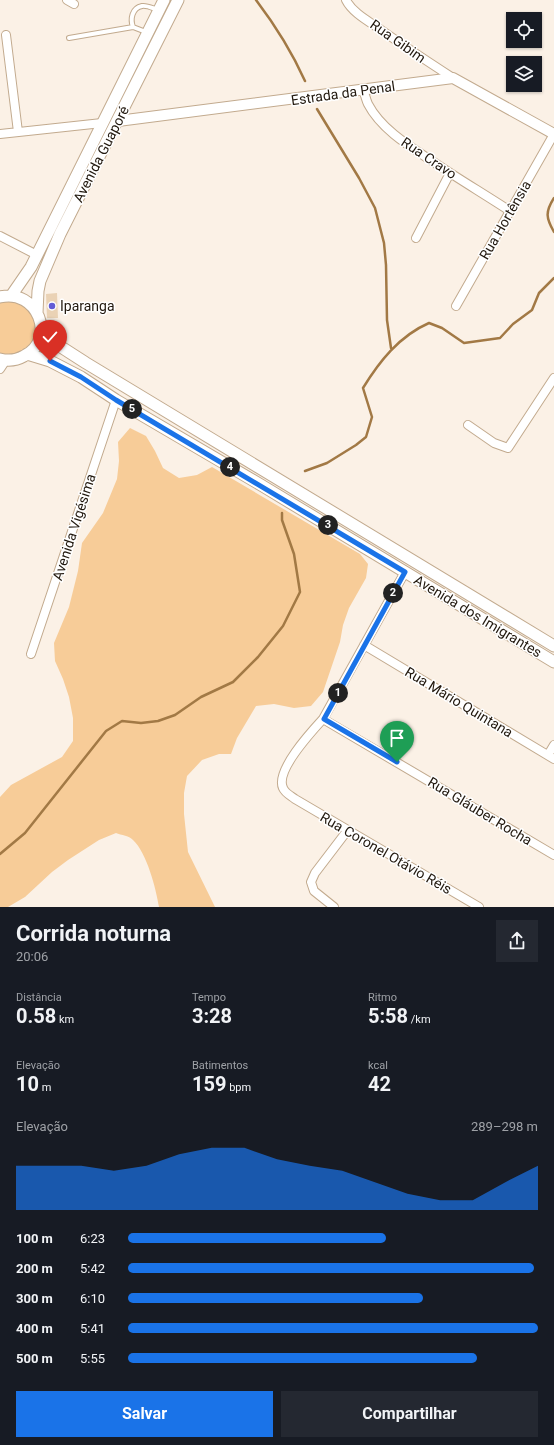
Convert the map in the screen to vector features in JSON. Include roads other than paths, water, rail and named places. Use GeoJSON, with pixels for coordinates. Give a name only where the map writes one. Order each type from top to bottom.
{"type":"FeatureCollection","features":[{"type":"Feature","properties":{"kind":"main road","name":"Avenida Guaporé"},"geometry":{"type":"LineString","coordinates":[[41,332],[37,313],[38,291],[44,270],[60,234],[178,0]]}},
{"type":"Feature","properties":{"kind":"main road","name":"Avenida Guaporé"},"geometry":{"type":"LineString","coordinates":[[5,296],[31,267],[161,5]]}},
{"type":"Feature","properties":{"kind":"main road"},"geometry":{"type":"LineString","coordinates":[[5,296],[24,300],[32,305],[37,313]]}},
{"type":"Feature","properties":{"kind":"main road"},"geometry":{"type":"LineString","coordinates":[[3,359],[20,358],[27,354],[34,348],[39,340],[41,332]]}},
{"type":"Feature","properties":{"kind":"main road","name":"Avenida dos Imigrantes"},"geometry":{"type":"LineString","coordinates":[[41,332],[80,359],[554,646]]}},
{"type":"Feature","properties":{"kind":"main road","name":"Avenida dos Imigrantes"},"geometry":{"type":"LineString","coordinates":[[27,354],[50,361],[69,370],[116,400],[554,662]]}},
{"type":"Feature","properties":{"kind":"street","name":"Rua Gibim"},"geometry":{"type":"LineString","coordinates":[[346,0],[349,5],[362,16],[453,78]]}},
{"type":"Feature","properties":{"kind":"street"},"geometry":{"type":"LineString","coordinates":[[6,35],[18,132]]}},
{"type":"Feature","properties":{"kind":"street","name":"Estrada da Penal"},"geometry":{"type":"LineString","coordinates":[[118,121],[453,78]]}},
{"type":"Feature","properties":{"kind":"street"},"geometry":{"type":"LineString","coordinates":[[453,78],[554,134]]}},
{"type":"Feature","properties":{"kind":"street","name":"Rua Cravo"},"geometry":{"type":"LineString","coordinates":[[363,90],[368,104],[378,119],[406,144],[510,211]]}},
{"type":"Feature","properties":{"kind":"street"},"geometry":{"type":"LineString","coordinates":[[0,134],[102,123]]}},
{"type":"Feature","properties":{"kind":"street","name":"Rua Hortênsia"},"geometry":{"type":"LineString","coordinates":[[456,306],[554,134]]}},
{"type":"Feature","properties":{"kind":"street"},"geometry":{"type":"LineString","coordinates":[[416,238],[450,173]]}},
{"type":"Feature","properties":{"kind":"street"},"geometry":{"type":"LineString","coordinates":[[0,236],[37,255]]}},
{"type":"Feature","properties":{"kind":"street"},"geometry":{"type":"LineString","coordinates":[[0,369],[3,359]]}},
{"type":"Feature","properties":{"kind":"street"},"geometry":{"type":"LineString","coordinates":[[468,425],[494,443],[508,448],[554,378]]}},
{"type":"Feature","properties":{"kind":"street","name":"Avenida Vigésima"},"geometry":{"type":"LineString","coordinates":[[31,654],[116,400]]}},
{"type":"Feature","properties":{"kind":"street","name":"Rua Coronel Otávio Réis"},"geometry":{"type":"LineString","coordinates":[[405,572],[324,719],[308,735],[289,764],[282,782],[283,788],[295,800],[313,811],[479,907]]}},
{"type":"Feature","properties":{"kind":"street","name":"Rua Mário Quintana"},"geometry":{"type":"LineString","coordinates":[[364,645],[551,757]]}},
{"type":"Feature","properties":{"kind":"street","name":"Rua Gláuber Rocha"},"geometry":{"type":"LineString","coordinates":[[324,719],[554,855]]}},
{"type":"Feature","properties":{"kind":"street"},"geometry":{"type":"LineString","coordinates":[[551,757],[554,745]]}},
{"type":"Feature","properties":{"kind":"street"},"geometry":{"type":"LineString","coordinates":[[334,907],[314,891],[311,882],[315,873],[347,831]]}},
{"type":"Feature","properties":{"kind":"lane"},"geometry":{"type":"LineString","coordinates":[[133,27],[131,21],[134,12],[138,8],[143,6],[161,5]]}},
{"type":"Feature","properties":{"kind":"lane"},"geometry":{"type":"LineString","coordinates":[[69,38],[133,27],[147,32]]}},
{"type":"Feature","properties":{"kind":"waterway"},"geometry":{"type":"LineString","coordinates":[[256,0],[283,39],[305,81]]}},
{"type":"Feature","properties":{"kind":"waterway"},"geometry":{"type":"LineString","coordinates":[[317,109],[359,178],[375,208],[384,243],[387,320],[391,348]]}},
{"type":"Feature","properties":{"kind":"waterway"},"geometry":{"type":"LineString","coordinates":[[554,198],[548,211],[549,223],[554,232]]}},
{"type":"Feature","properties":{"kind":"waterway"},"geometry":{"type":"LineString","coordinates":[[305,471],[327,463],[366,437],[372,417],[363,388],[383,359],[408,335],[429,323],[442,328],[464,343],[500,338],[513,324],[532,310],[539,293],[554,278]]}},
{"type":"Feature","properties":{"kind":"waterway"},"geometry":{"type":"LineString","coordinates":[[0,854],[25,833],[106,731],[122,721],[141,723],[158,721],[175,715],[201,697],[233,682],[258,657],[283,626],[300,592],[294,554],[282,520],[282,513]]}},
{"type":"Feature","properties":{"kind":"place","name":"Iparanga"},"geometry":{"type":"Point","coordinates":[52,306]}}]}
